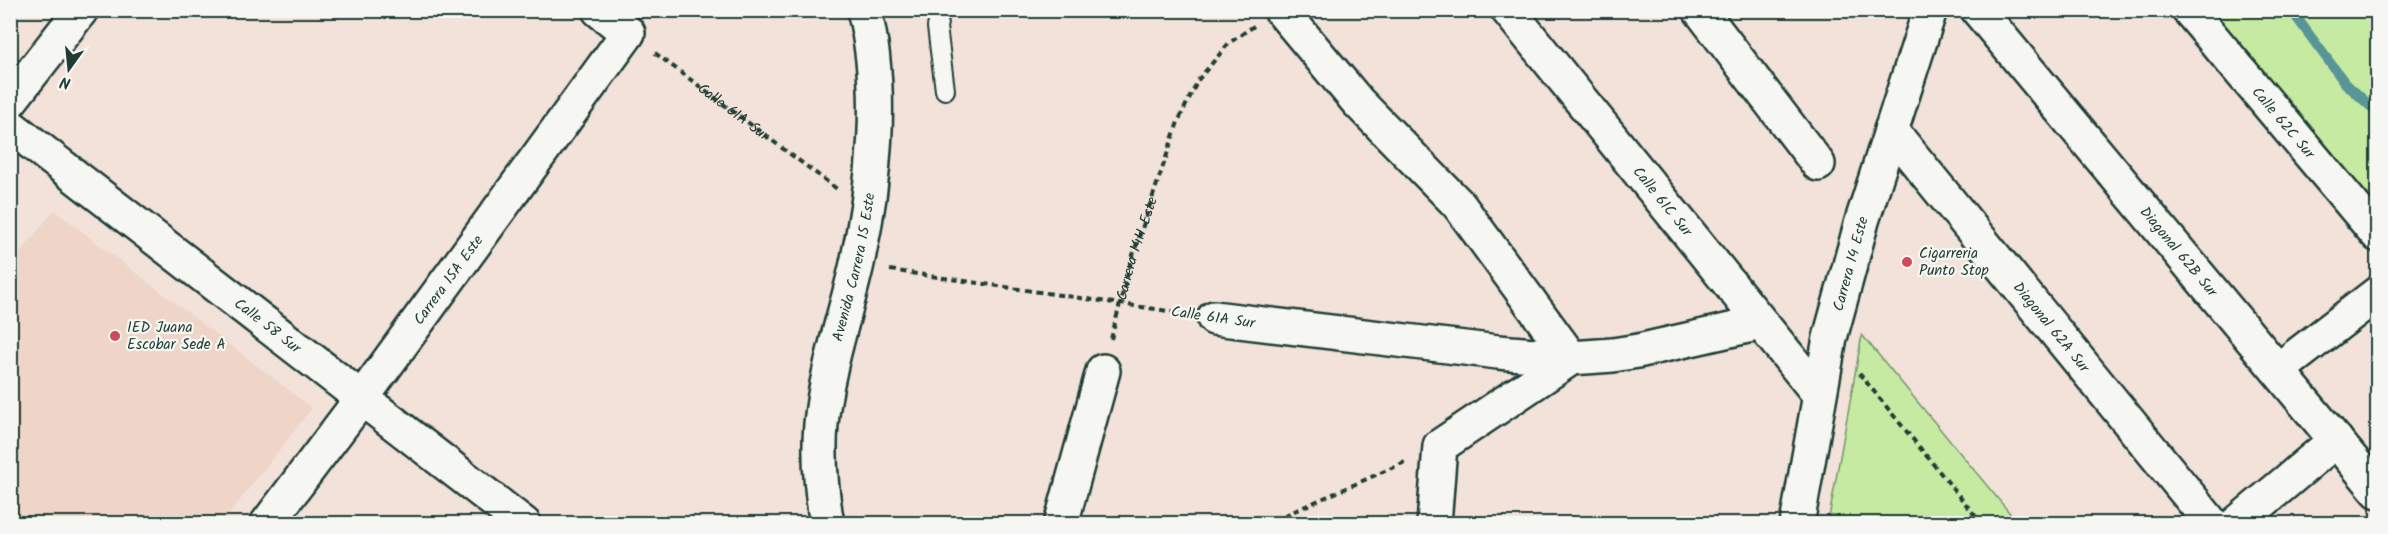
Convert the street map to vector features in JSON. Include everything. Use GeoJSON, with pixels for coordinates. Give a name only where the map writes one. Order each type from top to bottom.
{"type":"FeatureCollection","features":[{"type":"Feature","properties":{"kind":"street"},"geometry":{"type":"LineString","coordinates":[[10,101],[81,10]]}},
{"type":"Feature","properties":{"kind":"street"},"geometry":{"type":"LineString","coordinates":[[599,10],[628,33]]}},
{"type":"Feature","properties":{"kind":"street","name":"Avenida Carrera 15 Este"},"geometry":{"type":"LineString","coordinates":[[826,524],[819,457],[821,423],[826,388],[856,266],[866,211],[875,120],[874,72],[864,10]]}},
{"type":"Feature","properties":{"kind":"street","name":"Calle 61C Sur"},"geometry":{"type":"LineString","coordinates":[[1508,10],[1818,393]]}},
{"type":"Feature","properties":{"kind":"street"},"geometry":{"type":"LineString","coordinates":[[1700,10],[1818,164]]}},
{"type":"Feature","properties":{"kind":"street","name":"Carrera 14 Este"},"geometry":{"type":"LineString","coordinates":[[1797,524],[1818,393],[1830,338],[1862,221],[1930,10]]}},
{"type":"Feature","properties":{"kind":"street","name":"Diagonal 62B Sur"},"geometry":{"type":"LineString","coordinates":[[1978,10],[2378,491]]}},
{"type":"Feature","properties":{"kind":"street","name":"Calle 62C Sur"},"geometry":{"type":"LineString","coordinates":[[2189,10],[2378,235]]}},
{"type":"Feature","properties":{"kind":"street"},"geometry":{"type":"LineString","coordinates":[[1269,17],[1358,102],[1459,205],[1571,358]]}},
{"type":"Feature","properties":{"kind":"street","name":"Carrera 15A Este"},"geometry":{"type":"LineString","coordinates":[[267,524],[362,398],[628,33]]}},
{"type":"Feature","properties":{"kind":"street","name":"Calle 58 Sur"},"geometry":{"type":"LineString","coordinates":[[10,126],[524,524]]}},
{"type":"Feature","properties":{"kind":"street","name":"Diagonal 62A Sur"},"geometry":{"type":"LineString","coordinates":[[1891,130],[2212,524]]}},
{"type":"Feature","properties":{"kind":"street"},"geometry":{"type":"LineString","coordinates":[[2278,370],[2378,293]]}},
{"type":"Feature","properties":{"kind":"street","name":"Calle 61A Sur"},"geometry":{"type":"LineString","coordinates":[[1214,318],[1498,352],[1571,358],[1638,351],[1761,323]]}},
{"type":"Feature","properties":{"kind":"street","name":"Calle 61A Sur"},"geometry":{"type":"LineString","coordinates":[[1440,446],[1571,358]]}},
{"type":"Feature","properties":{"kind":"street"},"geometry":{"type":"LineString","coordinates":[[1060,524],[1103,371]]}},
{"type":"Feature","properties":{"kind":"street"},"geometry":{"type":"LineString","coordinates":[[2236,524],[2336,440]]}},
{"type":"Feature","properties":{"kind":"street"},"geometry":{"type":"LineString","coordinates":[[1434,524],[1440,446]]}},
{"type":"Feature","properties":{"kind":"lane"},"geometry":{"type":"LineString","coordinates":[[941,10],[937,27],[945,90]]}},
{"type":"Feature","properties":{"kind":"path","name":"Carrera 14H Este"},"geometry":{"type":"LineString","coordinates":[[1103,371],[1131,261],[1178,122],[1198,80],[1229,43],[1269,17]]}},
{"type":"Feature","properties":{"kind":"path","name":"Calle 61A Sur"},"geometry":{"type":"LineString","coordinates":[[628,33],[866,211]]}},
{"type":"Feature","properties":{"kind":"path","name":"Calle 61A Sur"},"geometry":{"type":"LineString","coordinates":[[856,266],[1214,318]]}},
{"type":"Feature","properties":{"kind":"path"},"geometry":{"type":"LineString","coordinates":[[1830,338],[1982,524]]}},
{"type":"Feature","properties":{"kind":"path"},"geometry":{"type":"LineString","coordinates":[[1265,524],[1440,446]]}},
{"type":"Feature","properties":{"kind":"shaded area","name":"IED Juana Escobar Sede A"},"geometry":{"type":"Polygon","coordinates":[[[54,210],[312,408],[222,523],[11,523],[11,265],[54,210]]]}},
{"type":"Feature","properties":{"kind":"green space"},"geometry":{"type":"Polygon","coordinates":[[[2201,11],[2377,11],[2377,223],[2201,11]]]}},
{"type":"Feature","properties":{"kind":"green space"},"geometry":{"type":"Polygon","coordinates":[[[1862,335],[2018,523],[1828,523],[1862,335]]]}},
{"type":"Feature","properties":{"kind":"waterway"},"geometry":{"type":"LineString","coordinates":[[2291,10],[2345,83],[2378,113]]}},
{"type":"Feature","properties":{"kind":"place","name":"Cigarreria Punto Stop"},"geometry":{"type":"Point","coordinates":[1907,262]}},
{"type":"Feature","properties":{"kind":"place","name":"IED Juana Escobar Sede A"},"geometry":{"type":"Point","coordinates":[115,336]}}]}
